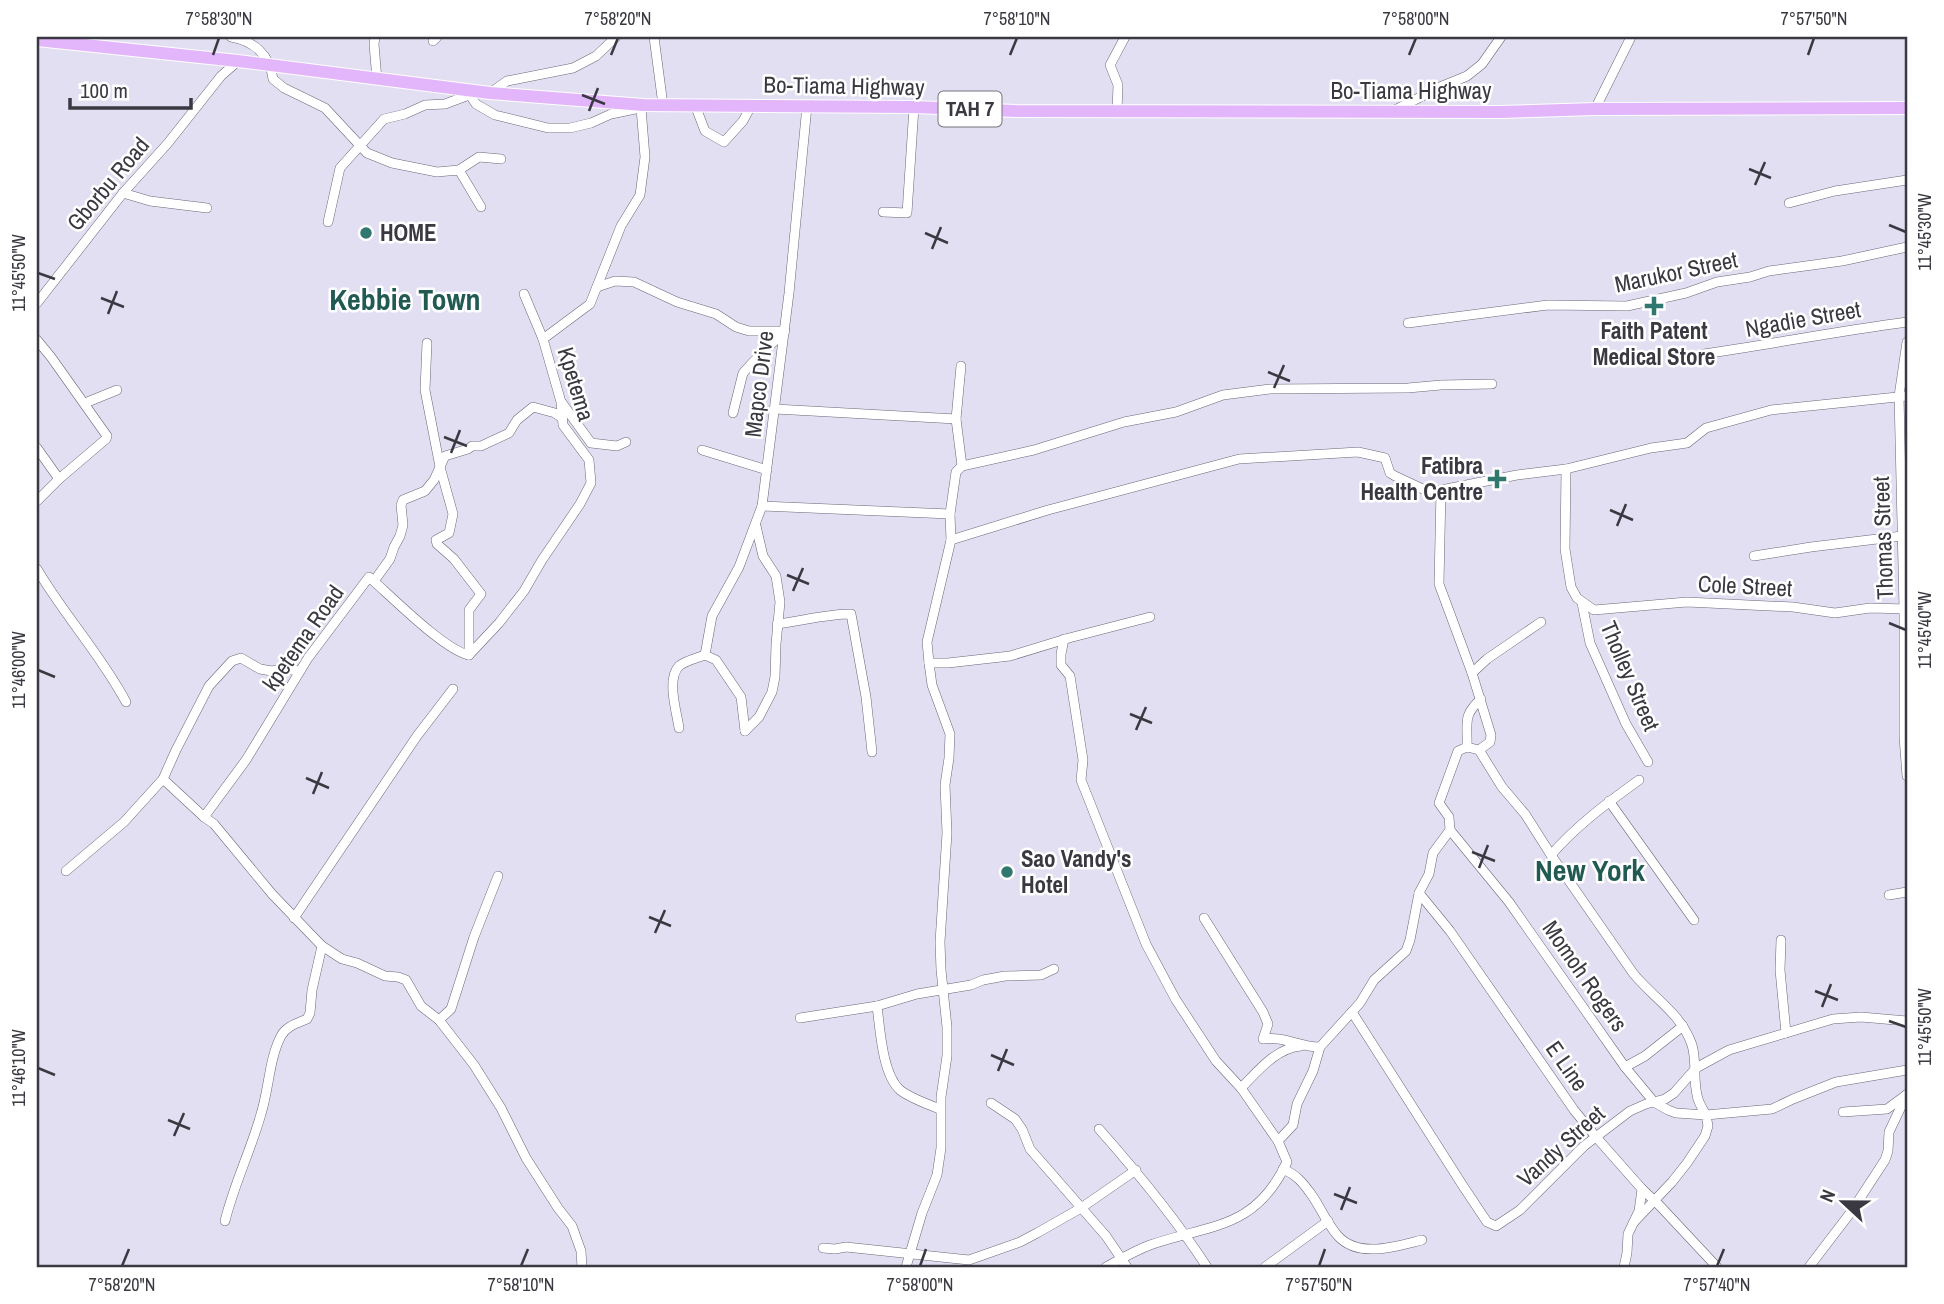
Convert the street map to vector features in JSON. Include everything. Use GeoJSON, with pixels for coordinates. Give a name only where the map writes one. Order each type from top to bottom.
{"type":"FeatureCollection","features":[{"type":"Feature","properties":{"kind":"highway","name":"Bo-Tiama Highway"},"geometry":{"type":"LineString","coordinates":[[37,40],[64,40],[238,61],[468,93],[642,106],[663,104],[1016,111],[1391,112],[1907,108]]}},
{"type":"Feature","properties":{"kind":"street"},"geometry":{"type":"LineString","coordinates":[[231,37],[247,40],[260,51],[272,66],[273,79],[284,88],[325,108],[367,153],[392,163],[437,172],[460,170],[479,157],[501,159]]}},
{"type":"Feature","properties":{"kind":"street"},"geometry":{"type":"LineString","coordinates":[[375,37],[377,80]]}},
{"type":"Feature","properties":{"kind":"street"},"geometry":{"type":"LineString","coordinates":[[490,93],[507,81],[573,68],[596,56],[616,37]]}},
{"type":"Feature","properties":{"kind":"street"},"geometry":{"type":"LineString","coordinates":[[654,37],[663,104]]}},
{"type":"Feature","properties":{"kind":"street"},"geometry":{"type":"LineString","coordinates":[[1117,111],[1118,85],[1110,65],[1125,37]]}},
{"type":"Feature","properties":{"kind":"street"},"geometry":{"type":"LineString","coordinates":[[1391,112],[1467,76],[1482,64],[1501,37]]}},
{"type":"Feature","properties":{"kind":"street"},"geometry":{"type":"LineString","coordinates":[[1595,109],[1631,37]]}},
{"type":"Feature","properties":{"kind":"street","name":"Gborbu Road"},"geometry":{"type":"LineString","coordinates":[[37,303],[123,193],[168,143],[221,76],[238,61]]}},
{"type":"Feature","properties":{"kind":"street"},"geometry":{"type":"LineString","coordinates":[[328,222],[340,168],[384,119],[425,105],[445,104],[468,93],[476,104],[495,115],[548,128],[570,128],[642,106],[645,157],[640,195],[621,226],[590,304],[542,339]]}},
{"type":"Feature","properties":{"kind":"street"},"geometry":{"type":"LineString","coordinates":[[695,105],[705,131],[724,142],[743,121],[751,106]]}},
{"type":"Feature","properties":{"kind":"street","name":"Mapco Drive"},"geometry":{"type":"LineString","coordinates":[[705,655],[712,616],[739,567],[762,506],[785,331],[807,106]]}},
{"type":"Feature","properties":{"kind":"street"},"geometry":{"type":"LineString","coordinates":[[883,212],[907,213],[914,107]]}},
{"type":"Feature","properties":{"kind":"street"},"geometry":{"type":"LineString","coordinates":[[460,170],[481,207]]}},
{"type":"Feature","properties":{"kind":"street"},"geometry":{"type":"LineString","coordinates":[[1789,203],[1835,191],[1907,180]]}},
{"type":"Feature","properties":{"kind":"street"},"geometry":{"type":"LineString","coordinates":[[123,193],[150,201],[207,208]]}},
{"type":"Feature","properties":{"kind":"street","name":"Marukor Street"},"geometry":{"type":"LineString","coordinates":[[1408,323],[1548,305],[1627,306],[1769,271],[1842,261],[1907,247]]}},
{"type":"Feature","properties":{"kind":"street"},"geometry":{"type":"LineString","coordinates":[[597,286],[615,281],[635,282],[677,302],[716,314],[736,327],[749,331],[785,331]]}},
{"type":"Feature","properties":{"kind":"street","name":"Kpetema"},"geometry":{"type":"LineString","coordinates":[[469,655],[524,591],[591,483],[589,460],[563,425],[561,402],[542,339],[524,294]]}},
{"type":"Feature","properties":{"kind":"street","name":"Ngadie Street"},"geometry":{"type":"LineString","coordinates":[[1704,354],[1907,322]]}},
{"type":"Feature","properties":{"kind":"street"},"geometry":{"type":"LineString","coordinates":[[733,413],[744,373],[785,331]]}},
{"type":"Feature","properties":{"kind":"street"},"geometry":{"type":"LineString","coordinates":[[37,340],[107,436],[37,501]]}},
{"type":"Feature","properties":{"kind":"street","name":"Thomas Street"},"geometry":{"type":"LineString","coordinates":[[1907,342],[1903,396],[1902,536],[1905,549],[1904,737],[1907,776]]}},
{"type":"Feature","properties":{"kind":"street"},"geometry":{"type":"LineString","coordinates":[[427,343],[425,390],[440,467],[453,514],[449,533],[436,540],[481,594],[468,610],[469,655]]}},
{"type":"Feature","properties":{"kind":"street"},"geometry":{"type":"LineString","coordinates":[[961,366],[956,419],[962,466]]}},
{"type":"Feature","properties":{"kind":"street"},"geometry":{"type":"LineString","coordinates":[[906,1267],[937,1175],[941,1148],[940,1109],[947,1056],[940,942],[947,832],[945,785],[950,734],[932,685],[927,642],[951,540],[950,514],[956,472],[962,466],[1034,450],[1124,422],[1176,412],[1223,395],[1270,389],[1408,388],[1492,384]]}},
{"type":"Feature","properties":{"kind":"street"},"geometry":{"type":"LineString","coordinates":[[85,403],[117,390]]}},
{"type":"Feature","properties":{"kind":"street"},"geometry":{"type":"LineString","coordinates":[[951,540],[1048,510],[1239,459],[1359,452],[1385,458],[1390,473],[1395,477],[1425,489],[1441,490],[1517,475],[1566,470],[1651,448],[1686,443],[1706,428],[1771,410],[1903,396]]}},
{"type":"Feature","properties":{"kind":"street"},"geometry":{"type":"LineString","coordinates":[[561,402],[591,443],[617,446],[626,442]]}},
{"type":"Feature","properties":{"kind":"street"},"geometry":{"type":"LineString","coordinates":[[373,581],[390,559],[400,536],[403,500],[425,491],[434,480],[445,456],[471,446],[481,446],[509,433],[517,419],[533,407],[555,413],[562,418]]}},
{"type":"Feature","properties":{"kind":"street"},"geometry":{"type":"LineString","coordinates":[[775,409],[956,419]]}},
{"type":"Feature","properties":{"kind":"street"},"geometry":{"type":"LineString","coordinates":[[37,448],[59,479]]}},
{"type":"Feature","properties":{"kind":"street"},"geometry":{"type":"LineString","coordinates":[[702,450],[767,470]]}},
{"type":"Feature","properties":{"kind":"street","name":"Tholley Street"},"geometry":{"type":"LineString","coordinates":[[1566,470],[1566,556],[1573,593],[1582,603],[1590,643],[1626,724],[1648,762]]}},
{"type":"Feature","properties":{"kind":"street"},"geometry":{"type":"LineString","coordinates":[[1441,490],[1439,584],[1481,699],[1491,735],[1490,743],[1479,750]]}},
{"type":"Feature","properties":{"kind":"street"},"geometry":{"type":"LineString","coordinates":[[762,506],[950,514]]}},
{"type":"Feature","properties":{"kind":"street"},"geometry":{"type":"LineString","coordinates":[[679,728],[673,675],[679,665],[705,655],[716,660],[741,696],[746,732],[759,717],[772,692],[780,602],[776,576],[763,556],[755,524]]}},
{"type":"Feature","properties":{"kind":"street"},"geometry":{"type":"LineString","coordinates":[[1754,556],[1902,536]]}},
{"type":"Feature","properties":{"kind":"street"},"geometry":{"type":"LineString","coordinates":[[37,569],[126,702]]}},
{"type":"Feature","properties":{"kind":"street","name":"kpetema Road"},"geometry":{"type":"LineString","coordinates":[[204,817],[246,760],[300,671],[369,577],[435,635],[460,653],[469,655]]}},
{"type":"Feature","properties":{"kind":"street","name":"Cole Street"},"geometry":{"type":"LineString","coordinates":[[1582,603],[1594,610],[1687,602],[1793,607],[1835,613],[1870,608],[1906,609]]}},
{"type":"Feature","properties":{"kind":"street"},"geometry":{"type":"LineString","coordinates":[[777,624],[834,614],[851,614],[866,697],[872,752]]}},
{"type":"Feature","properties":{"kind":"street"},"geometry":{"type":"LineString","coordinates":[[929,663],[1010,656],[1150,617]]}},
{"type":"Feature","properties":{"kind":"street"},"geometry":{"type":"LineString","coordinates":[[1472,673],[1487,659],[1541,622]]}},
{"type":"Feature","properties":{"kind":"street"},"geometry":{"type":"LineString","coordinates":[[1064,639],[1061,665],[1070,676],[1083,761],[1081,780],[1146,944],[1176,1000],[1216,1061],[1241,1088],[1278,1141],[1287,1162],[1269,1193],[1243,1215],[1228,1223],[1135,1251],[1124,1263],[1107,1267]]}},
{"type":"Feature","properties":{"kind":"street"},"geometry":{"type":"LineString","coordinates":[[65,871],[124,822],[163,779],[209,686],[232,661],[241,658],[260,669],[300,671]]}},
{"type":"Feature","properties":{"kind":"street"},"geometry":{"type":"LineString","coordinates":[[294,918],[417,736],[453,689]]}},
{"type":"Feature","properties":{"kind":"street"},"geometry":{"type":"LineString","coordinates":[[1467,747],[1467,716],[1481,699]]}},
{"type":"Feature","properties":{"kind":"street"},"geometry":{"type":"LineString","coordinates":[[1278,1141],[1293,1125],[1297,1104],[1313,1071],[1320,1047],[1352,1012],[1374,980],[1406,951],[1419,893],[1429,874],[1433,853],[1451,830],[1449,817],[1439,803],[1458,751],[1467,747],[1479,750],[1633,973],[1675,1014],[1691,1044],[1696,1068],[1697,1096],[1709,1126],[1687,1163],[1634,1222]]}},
{"type":"Feature","properties":{"kind":"street"},"geometry":{"type":"LineString","coordinates":[[163,779],[214,824],[294,918],[322,946],[342,959],[357,962],[385,976],[398,976],[406,980],[421,1006],[439,1020],[461,1048],[501,1108],[526,1158],[572,1226],[581,1251],[582,1267]]}},
{"type":"Feature","properties":{"kind":"street"},"geometry":{"type":"LineString","coordinates":[[1550,855],[1566,838],[1639,780]]}},
{"type":"Feature","properties":{"kind":"street"},"geometry":{"type":"LineString","coordinates":[[1609,802],[1694,920]]}},
{"type":"Feature","properties":{"kind":"street","name":"Momoh Rogers"},"geometry":{"type":"LineString","coordinates":[[1451,830],[1509,902],[1625,1067],[1654,1102]]}},
{"type":"Feature","properties":{"kind":"street"},"geometry":{"type":"LineString","coordinates":[[439,1020],[451,1009],[474,937],[499,876]]}},
{"type":"Feature","properties":{"kind":"street"},"geometry":{"type":"LineString","coordinates":[[1889,895],[1907,892]]}},
{"type":"Feature","properties":{"kind":"street","name":"E Line"},"geometry":{"type":"LineString","coordinates":[[1419,893],[1450,931],[1574,1110],[1642,1189],[1717,1267]]}},
{"type":"Feature","properties":{"kind":"street"},"geometry":{"type":"LineString","coordinates":[[1204,918],[1263,1012],[1268,1024],[1263,1039],[1278,1037],[1304,1046]]}},
{"type":"Feature","properties":{"kind":"street"},"geometry":{"type":"LineString","coordinates":[[1781,940],[1780,970],[1786,1033]]}},
{"type":"Feature","properties":{"kind":"street"},"geometry":{"type":"LineString","coordinates":[[225,1221],[231,1195],[258,1125],[281,1035],[287,1028],[307,1019],[310,1013],[322,946]]}},
{"type":"Feature","properties":{"kind":"street"},"geometry":{"type":"LineString","coordinates":[[800,1018],[877,1006],[918,994],[943,991],[1004,976],[1041,975],[1054,969]]}},
{"type":"Feature","properties":{"kind":"street"},"geometry":{"type":"LineString","coordinates":[[877,1006],[884,1054],[891,1079],[899,1089],[940,1109]]}},
{"type":"Feature","properties":{"kind":"street","name":"Vandy Street"},"geometry":{"type":"LineString","coordinates":[[1352,1012],[1487,1222],[1496,1226],[1520,1210],[1596,1137],[1630,1111],[1665,1099],[1674,1093],[1696,1068],[1729,1050],[1833,1019],[1907,1021]]}},
{"type":"Feature","properties":{"kind":"street"},"geometry":{"type":"LineString","coordinates":[[1625,1067],[1645,1056],[1683,1026]]}},
{"type":"Feature","properties":{"kind":"street"},"geometry":{"type":"LineString","coordinates":[[1241,1088],[1283,1051],[1292,1047],[1320,1047]]}},
{"type":"Feature","properties":{"kind":"street"},"geometry":{"type":"LineString","coordinates":[[1654,1102],[1676,1113],[1706,1115],[1772,1109],[1836,1082],[1907,1070]]}},
{"type":"Feature","properties":{"kind":"street"},"geometry":{"type":"LineString","coordinates":[[1843,1112],[1887,1109],[1907,1094]]}},
{"type":"Feature","properties":{"kind":"street"},"geometry":{"type":"LineString","coordinates":[[1809,1267],[1851,1212],[1885,1160],[1889,1132],[1907,1094]]}},
{"type":"Feature","properties":{"kind":"street"},"geometry":{"type":"LineString","coordinates":[[991,1103],[1015,1119],[1030,1149],[1106,1236],[1124,1263]]}},
{"type":"Feature","properties":{"kind":"street"},"geometry":{"type":"LineString","coordinates":[[1100,1129],[1136,1170],[1207,1267]]}},
{"type":"Feature","properties":{"kind":"street"},"geometry":{"type":"LineString","coordinates":[[1283,1169],[1299,1177],[1341,1239],[1356,1247],[1384,1248],[1422,1240]]}},
{"type":"Feature","properties":{"kind":"street"},"geometry":{"type":"LineString","coordinates":[[822,1248],[846,1247],[969,1260],[1020,1242],[1081,1208],[1136,1170]]}},
{"type":"Feature","properties":{"kind":"street"},"geometry":{"type":"LineString","coordinates":[[1624,1267],[1628,1234],[1639,1212],[1642,1189]]}},
{"type":"Feature","properties":{"kind":"street"},"geometry":{"type":"LineString","coordinates":[[1265,1267],[1328,1221]]}},
{"type":"Feature","properties":{"kind":"place","name":"HOME"},"geometry":{"type":"Point","coordinates":[366,233]}},
{"type":"Feature","properties":{"kind":"place","name":"Faith Patent Medical Store"},"geometry":{"type":"Point","coordinates":[1654,306]}},
{"type":"Feature","properties":{"kind":"place","name":"Fatibra Health Centre"},"geometry":{"type":"Point","coordinates":[1497,479]}},
{"type":"Feature","properties":{"kind":"place","name":"Sao Vandy's Hotel"},"geometry":{"type":"Point","coordinates":[1007,872]}},
{"type":"Feature","properties":{"kind":"district","name":"Kebbie Town"},"geometry":{"type":"Point","coordinates":[405,300]}},
{"type":"Feature","properties":{"kind":"district","name":"New York"},"geometry":{"type":"Point","coordinates":[1590,871]}}]}
